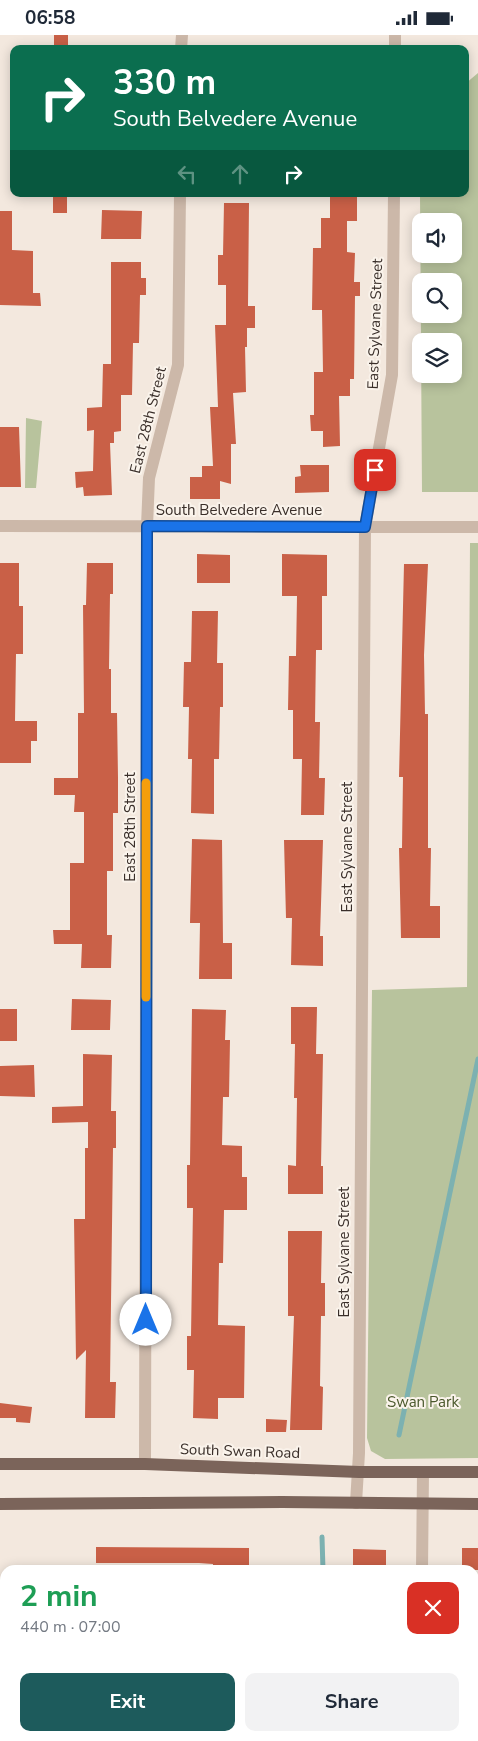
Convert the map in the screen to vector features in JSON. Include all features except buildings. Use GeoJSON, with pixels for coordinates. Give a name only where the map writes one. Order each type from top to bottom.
{"type":"FeatureCollection","features":[{"type":"Feature","properties":{"kind":"main road","name":"South Swan Road"},"geometry":{"type":"LineString","coordinates":[[0,1464],[145,1464],[359,1472],[478,1472]]}},
{"type":"Feature","properties":{"kind":"main road"},"geometry":{"type":"LineString","coordinates":[[0,1504],[478,1504]]}},
{"type":"Feature","properties":{"kind":"street","name":"East 28th Street"},"geometry":{"type":"LineString","coordinates":[[145,1464],[147,526],[149,478],[178,365],[180,197]]}},
{"type":"Feature","properties":{"kind":"street","name":"East Sylvane Street"},"geometry":{"type":"LineString","coordinates":[[356,1503],[359,1472],[365,527],[392,375],[394,197]]}},
{"type":"Feature","properties":{"kind":"street","name":"South Belvedere Avenue"},"geometry":{"type":"LineString","coordinates":[[0,526],[478,527]]}},
{"type":"Feature","properties":{"kind":"street"},"geometry":{"type":"LineString","coordinates":[[422,1565],[423,1472]]}},
{"type":"Feature","properties":{"kind":"green space"},"geometry":{"type":"Polygon","coordinates":[[[478,73],[478,492],[422,492],[421,383],[462,383],[462,333],[421,333],[421,323],[462,323],[462,273],[421,273],[420,263],[462,263],[462,213],[420,213],[420,197],[469,197],[469,81],[478,73]]]}},
{"type":"Feature","properties":{"kind":"green space"},"geometry":{"type":"Polygon","coordinates":[[[26,418],[42,421],[36,488],[25,488],[26,418]]]}},
{"type":"Feature","properties":{"kind":"green space","name":"Swan Park"},"geometry":{"type":"Polygon","coordinates":[[[470,543],[478,543],[478,1458],[385,1459],[371,1451],[367,1438],[372,990],[467,987],[470,543]]]}},
{"type":"Feature","properties":{"kind":"waterway"},"geometry":{"type":"LineString","coordinates":[[399,1435],[478,1059]]}},
{"type":"Feature","properties":{"kind":"waterway"},"geometry":{"type":"LineString","coordinates":[[322,1537],[323,1565]]}},
{"type":"Feature","properties":{"kind":"slow traffic"},"geometry":{"type":"LineString","coordinates":[[146,783],[146,997]]}},
{"type":"Feature","properties":{"kind":"route"},"geometry":{"type":"LineString","coordinates":[[146,1320],[147,526],[365,527],[375,470]]}}]}
